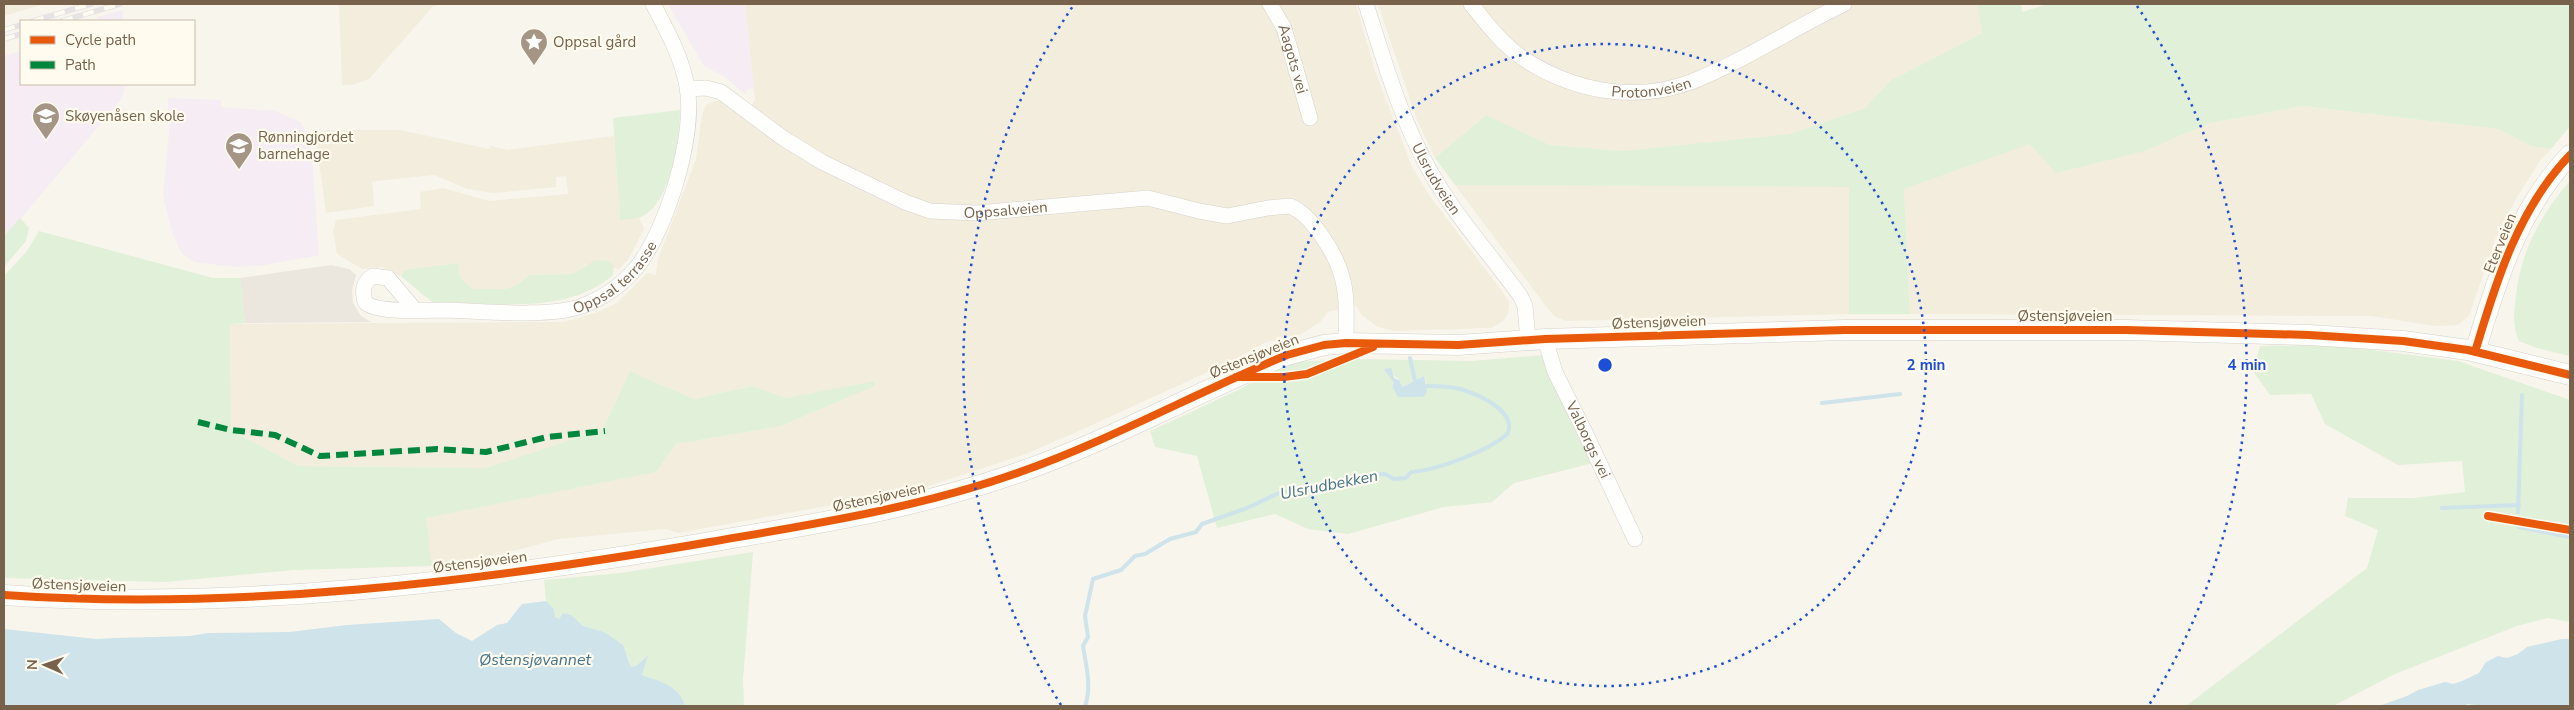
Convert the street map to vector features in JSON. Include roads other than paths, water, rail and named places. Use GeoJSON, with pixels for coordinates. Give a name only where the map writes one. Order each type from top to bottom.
{"type":"FeatureCollection","features":[{"type":"Feature","properties":{"kind":"main road","name":"Eterveien"},"geometry":{"type":"LineString","coordinates":[[2482,353],[2498,286],[2516,235],[2540,191],[2570,155]]}},
{"type":"Feature","properties":{"kind":"main road","name":"Østensjøveien"},"geometry":{"type":"LineString","coordinates":[[4,595],[130,601],[322,592],[547,568],[776,532],[927,501],[1022,472],[1287,355],[1324,345],[1346,343],[1458,345],[1536,340],[1845,330],[2135,330],[2352,337],[2403,341],[2482,353],[2570,375]]}},
{"type":"Feature","properties":{"kind":"street"},"geometry":{"type":"LineString","coordinates":[[653,4],[676,48],[688,89]]}},
{"type":"Feature","properties":{"kind":"street","name":"Aagots vei"},"geometry":{"type":"LineString","coordinates":[[1270,4],[1284,28],[1310,118]]}},
{"type":"Feature","properties":{"kind":"street","name":"Ulsrudveien"},"geometry":{"type":"LineString","coordinates":[[1366,4],[1389,77],[1420,152],[1444,193],[1523,300],[1536,340]]}},
{"type":"Feature","properties":{"kind":"street","name":"Protonveien"},"geometry":{"type":"LineString","coordinates":[[1471,4],[1522,58],[1557,78],[1576,84],[1618,92],[1646,92],[1689,82],[1714,72],[1844,4]]}},
{"type":"Feature","properties":{"kind":"street","name":"Oppsalveien"},"geometry":{"type":"LineString","coordinates":[[688,89],[706,88],[721,92],[783,138],[822,162],[905,202],[930,211],[977,213],[1148,198],[1227,216],[1290,206],[1314,226],[1340,268],[1344,291],[1346,343]]}},
{"type":"Feature","properties":{"kind":"street","name":"Oppsal terrasse"},"geometry":{"type":"LineString","coordinates":[[414,310],[555,311],[581,306],[617,287],[637,267],[648,250],[678,175],[688,123],[688,89]]}},
{"type":"Feature","properties":{"kind":"street","name":"Valborgs vei"},"geometry":{"type":"LineString","coordinates":[[1536,340],[1555,372],[1583,428],[1634,539]]}},
{"type":"Feature","properties":{"kind":"water"},"geometry":{"type":"Polygon","coordinates":[[[1391,368],[1394,378],[1401,381],[1400,383],[1403,387],[1424,376],[1427,392],[1423,397],[1398,397],[1392,386],[1394,383],[1384,369],[1391,368]]]}},
{"type":"Feature","properties":{"kind":"water","name":"Østensjøvannet"},"geometry":{"type":"Polygon","coordinates":[[[546,601],[554,609],[555,617],[559,619],[563,613],[571,615],[583,626],[604,632],[623,645],[631,667],[636,666],[648,655],[642,675],[662,682],[674,689],[685,706],[4,706],[4,629],[96,639],[190,636],[208,633],[290,632],[347,625],[439,619],[456,633],[472,641],[497,625],[507,623],[522,604],[546,601]]]}},
{"type":"Feature","properties":{"kind":"water"},"geometry":{"type":"Polygon","coordinates":[[[2570,639],[2570,706],[2486,706],[2467,704],[2464,706],[2379,706],[2418,690],[2445,682],[2453,684],[2462,681],[2479,673],[2486,662],[2498,656],[2507,658],[2518,654],[2527,647],[2570,639]]]}},
{"type":"Feature","properties":{"kind":"waterway","name":"Ulsrudbekken"},"geometry":{"type":"LineString","coordinates":[[1410,358],[1415,381]]}},
{"type":"Feature","properties":{"kind":"waterway","name":"Ulsrudbekken"},"geometry":{"type":"LineString","coordinates":[[1085,706],[1088,684],[1083,646],[1088,637],[1085,616],[1093,579],[1121,570],[1135,556],[1145,554],[1170,539],[1196,532],[1202,524],[1247,508],[1279,493],[1359,476],[1385,474],[1394,479],[1406,478],[1411,472],[1448,464],[1476,453],[1500,440],[1508,433],[1509,425],[1506,417],[1501,410],[1485,399],[1456,388],[1427,386]]}},
{"type":"Feature","properties":{"kind":"waterway"},"geometry":{"type":"LineString","coordinates":[[1822,403],[1900,394]]}},
{"type":"Feature","properties":{"kind":"waterway"},"geometry":{"type":"LineString","coordinates":[[2518,512],[2522,395]]}},
{"type":"Feature","properties":{"kind":"waterway"},"geometry":{"type":"LineString","coordinates":[[2442,508],[2519,505]]}},
{"type":"Feature","properties":{"kind":"waterway"},"geometry":{"type":"LineString","coordinates":[[2519,527],[2570,537]]}},
{"type":"Feature","properties":{"kind":"railway"},"geometry":{"type":"LineString","coordinates":[[36,20],[91,4]]}},
{"type":"Feature","properties":{"kind":"railway"},"geometry":{"type":"LineString","coordinates":[[65,20],[120,4]]}},
{"type":"Feature","properties":{"kind":"railway"},"geometry":{"type":"LineString","coordinates":[[4,30],[20,25]]}},
{"type":"Feature","properties":{"kind":"railway"},"geometry":{"type":"LineString","coordinates":[[4,39],[20,34]]}},
{"type":"Feature","properties":{"kind":"place","name":"Oppsal gård"},"geometry":{"type":"Point","coordinates":[534,66]}},
{"type":"Feature","properties":{"kind":"place","name":"Skøyenåsen skole"},"geometry":{"type":"Point","coordinates":[46,140]}},
{"type":"Feature","properties":{"kind":"place","name":"Rønningjordet barnehage"},"geometry":{"type":"Point","coordinates":[239,170]}}]}
